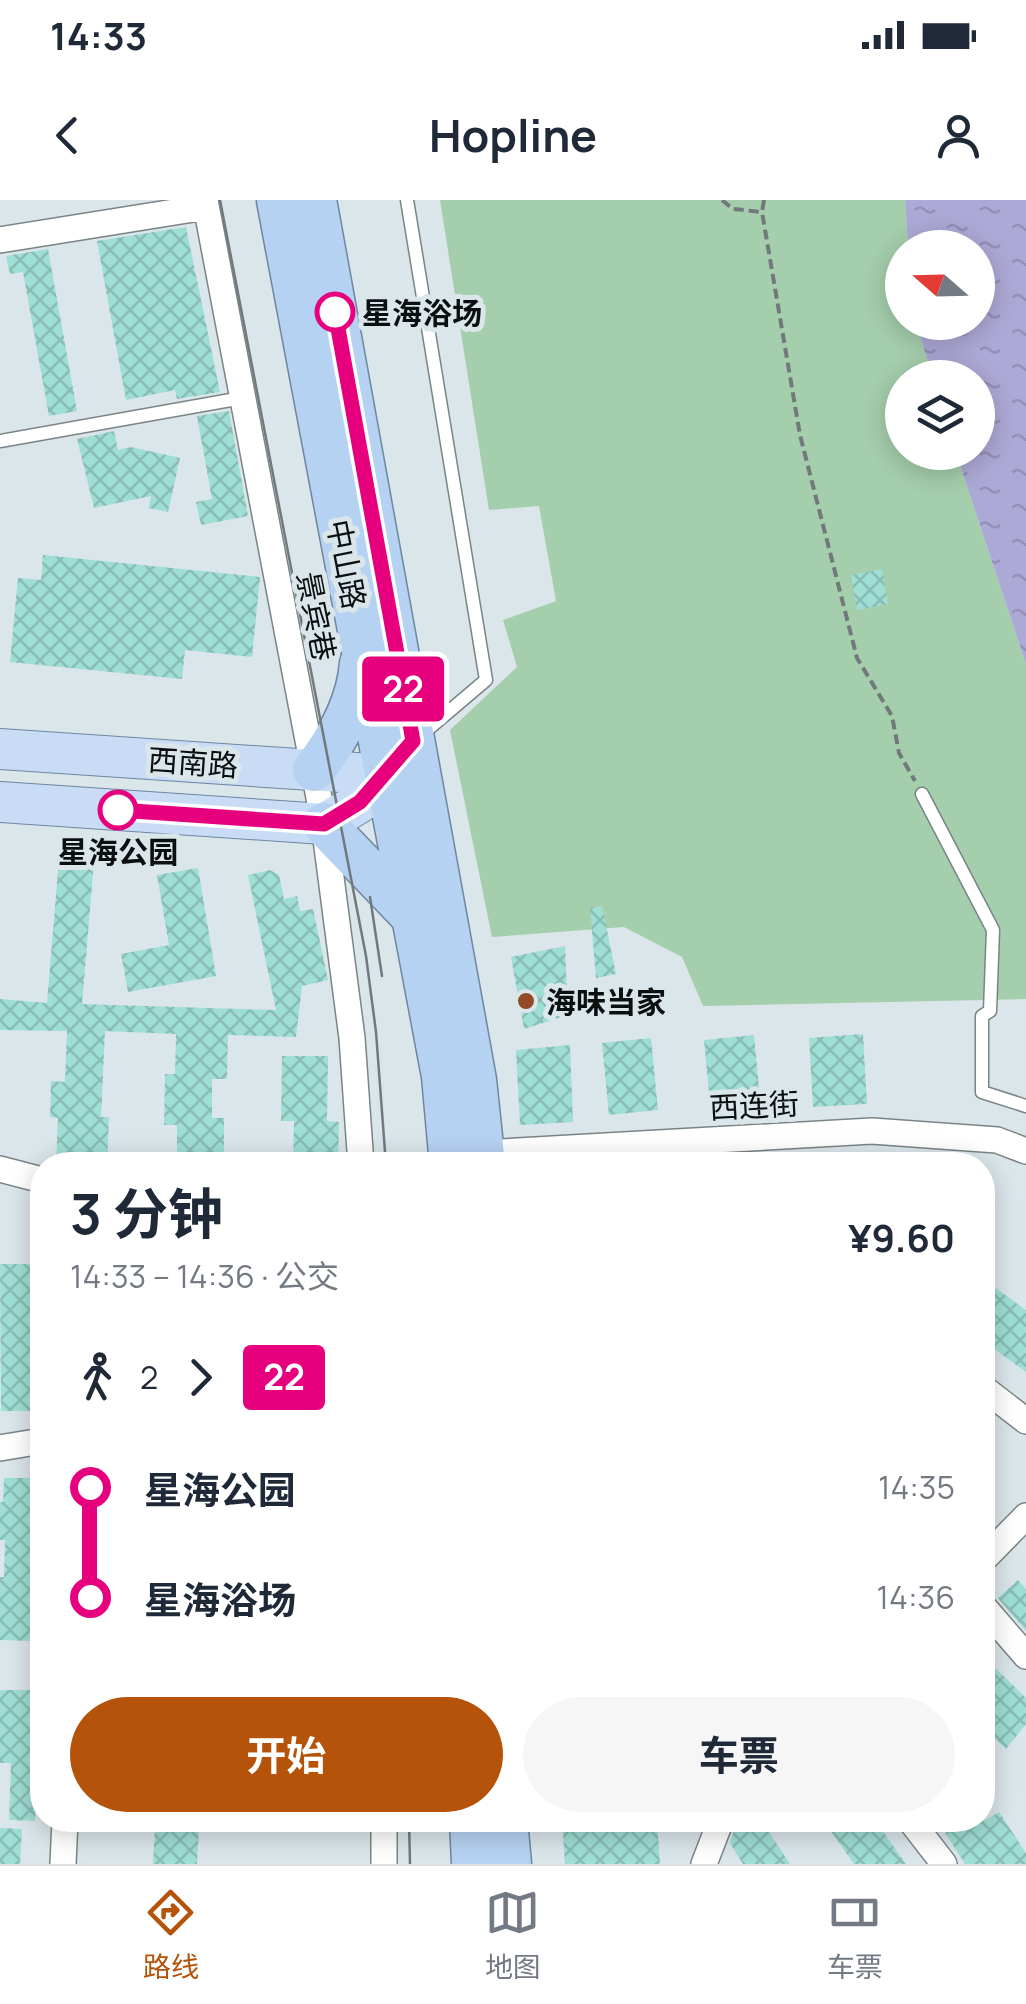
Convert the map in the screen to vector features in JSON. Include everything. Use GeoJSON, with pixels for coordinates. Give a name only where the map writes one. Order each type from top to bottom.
{"type":"FeatureCollection","features":[{"type":"Feature","properties":{"kind":"highway","name":"中山路"},"geometry":{"type":"LineString","coordinates":[[278,200],[362,648],[405,785],[475,1080],[473,1152]]}},
{"type":"Feature","properties":{"kind":"highway","name":"中山路"},"geometry":{"type":"LineString","coordinates":[[315,200],[413,741],[405,785],[413,916],[443,1076],[470,1152]]}},
{"type":"Feature","properties":{"kind":"highway"},"geometry":{"type":"LineString","coordinates":[[314,770],[345,723],[360,674],[362,648]]}},
{"type":"Feature","properties":{"kind":"highway"},"geometry":{"type":"LineString","coordinates":[[324,824],[413,916]]}},
{"type":"Feature","properties":{"kind":"highway"},"geometry":{"type":"LineString","coordinates":[[472,1832],[474,1864]]}},
{"type":"Feature","properties":{"kind":"highway"},"geometry":{"type":"LineString","coordinates":[[507,1832],[510,1864]]}},
{"type":"Feature","properties":{"kind":"main road","name":"西南路"},"geometry":{"type":"LineString","coordinates":[[0,749],[314,770],[405,785]]}},
{"type":"Feature","properties":{"kind":"main road"},"geometry":{"type":"LineString","coordinates":[[324,824],[360,802],[405,785]]}},
{"type":"Feature","properties":{"kind":"main road","name":"西南路"},"geometry":{"type":"LineString","coordinates":[[0,802],[324,824]]}},
{"type":"Feature","properties":{"kind":"street"},"geometry":{"type":"LineString","coordinates":[[0,240],[205,203]]}},
{"type":"Feature","properties":{"kind":"street","name":"景宾巷"},"geometry":{"type":"LineString","coordinates":[[205,203],[324,824],[352,1038],[360,1152]]}},
{"type":"Feature","properties":{"kind":"street","name":"西连街"},"geometry":{"type":"LineString","coordinates":[[597,1152],[872,1132],[996,1140],[1026,1151]]}},
{"type":"Feature","properties":{"kind":"street"},"geometry":{"type":"LineString","coordinates":[[0,1169],[30,1177]]}},
{"type":"Feature","properties":{"kind":"street"},"geometry":{"type":"LineString","coordinates":[[995,1396],[1026,1421]]}},
{"type":"Feature","properties":{"kind":"street"},"geometry":{"type":"LineString","coordinates":[[0,1448],[30,1444]]}},
{"type":"Feature","properties":{"kind":"street"},"geometry":{"type":"LineString","coordinates":[[995,1548],[1026,1516]]}},
{"type":"Feature","properties":{"kind":"street"},"geometry":{"type":"LineString","coordinates":[[995,1620],[1026,1656]]}},
{"type":"Feature","properties":{"kind":"street"},"geometry":{"type":"LineString","coordinates":[[63,1864],[64,1832]]}},
{"type":"Feature","properties":{"kind":"street"},"geometry":{"type":"LineString","coordinates":[[384,1832],[384,1864]]}},
{"type":"Feature","properties":{"kind":"street"},"geometry":{"type":"LineString","coordinates":[[704,1864],[717,1832]]}},
{"type":"Feature","properties":{"kind":"street"},"geometry":{"type":"LineString","coordinates":[[919,1832],[944,1864]]}},
{"type":"Feature","properties":{"kind":"lane"},"geometry":{"type":"LineString","coordinates":[[408,200],[486,680],[413,741]]}},
{"type":"Feature","properties":{"kind":"lane"},"geometry":{"type":"LineString","coordinates":[[0,441],[242,398]]}},
{"type":"Feature","properties":{"kind":"lane"},"geometry":{"type":"LineString","coordinates":[[922,794],[994,930],[990,1010],[982,1016],[982,1092],[1026,1106]]}},
{"type":"Feature","properties":{"kind":"path"},"geometry":{"type":"LineString","coordinates":[[722,200],[732,209],[762,212]]}},
{"type":"Feature","properties":{"kind":"path"},"geometry":{"type":"LineString","coordinates":[[764,200],[762,212],[800,435],[857,658],[892,716],[899,753],[922,794]]}},
{"type":"Feature","properties":{"kind":"green space"},"geometry":{"type":"Polygon","coordinates":[[[440,200],[905,200],[907,230],[885,230],[885,340],[921,340],[928,360],[885,360],[885,470],[962,470],[1026,664],[1026,999],[703,1006],[682,957],[624,927],[492,937],[450,730],[517,667],[503,620],[556,601],[539,506],[489,510],[440,200]]]}},
{"type":"Feature","properties":{"kind":"water"},"geometry":{"type":"Polygon","coordinates":[[[905,200],[1026,200],[1026,664],[962,470],[995,470],[995,360],[928,360],[921,340],[995,340],[995,230],[907,230],[905,200]]]}},
{"type":"Feature","properties":{"kind":"building"},"geometry":{"type":"Polygon","coordinates":[[[186,227],[220,392],[177,399],[175,390],[126,400],[97,241],[186,227]]]}},
{"type":"Feature","properties":{"kind":"building"},"geometry":{"type":"Polygon","coordinates":[[[48,249],[77,411],[49,416],[23,272],[10,274],[6,256],[48,249]]]}},
{"type":"Feature","properties":{"kind":"building"},"geometry":{"type":"Polygon","coordinates":[[[229,411],[248,516],[201,525],[196,502],[212,499],[197,416],[229,411]]]}},
{"type":"Feature","properties":{"kind":"building"},"geometry":{"type":"Polygon","coordinates":[[[114,431],[118,450],[131,447],[180,458],[168,512],[149,508],[151,496],[94,508],[77,439],[114,431]]]}},
{"type":"Feature","properties":{"kind":"building"},"geometry":{"type":"Polygon","coordinates":[[[43,555],[260,577],[252,657],[185,650],[182,679],[10,662],[18,578],[41,580],[43,555]]]}},
{"type":"Feature","properties":{"kind":"building"},"geometry":{"type":"Polygon","coordinates":[[[882,569],[888,604],[857,610],[851,575],[882,569]]]}},
{"type":"Feature","properties":{"kind":"building"},"geometry":{"type":"Polygon","coordinates":[[[60,847],[95,850],[82,1004],[276,1010],[248,875],[270,870],[279,875],[284,899],[297,896],[300,911],[313,909],[328,980],[302,986],[296,1037],[228,1035],[227,1079],[212,1079],[212,1118],[224,1118],[224,1152],[177,1152],[177,1125],[164,1125],[165,1074],[175,1074],[176,1034],[105,1031],[101,1117],[109,1117],[108,1152],[57,1152],[58,1118],[50,1117],[51,1081],[65,1082],[67,1031],[0,1030],[0,999],[47,1003],[60,847]]]}},
{"type":"Feature","properties":{"kind":"building"},"geometry":{"type":"Polygon","coordinates":[[[198,868],[216,976],[128,992],[121,954],[169,945],[157,875],[198,868]]]}},
{"type":"Feature","properties":{"kind":"building"},"geometry":{"type":"Polygon","coordinates":[[[602,906],[616,974],[596,978],[590,908],[602,906]]]}},
{"type":"Feature","properties":{"kind":"building"},"geometry":{"type":"Polygon","coordinates":[[[565,946],[568,1015],[524,1029],[511,957],[565,946]]]}},
{"type":"Feature","properties":{"kind":"building"},"geometry":{"type":"Polygon","coordinates":[[[863,1034],[867,1104],[813,1107],[809,1038],[863,1034]]]}},
{"type":"Feature","properties":{"kind":"building"},"geometry":{"type":"Polygon","coordinates":[[[754,1035],[761,1109],[711,1113],[704,1040],[754,1035]]]}},
{"type":"Feature","properties":{"kind":"building"},"geometry":{"type":"Polygon","coordinates":[[[651,1038],[658,1110],[609,1115],[602,1043],[651,1038]]]}},
{"type":"Feature","properties":{"kind":"building"},"geometry":{"type":"Polygon","coordinates":[[[570,1045],[573,1122],[520,1125],[516,1050],[570,1045]]]}},
{"type":"Feature","properties":{"kind":"building"},"geometry":{"type":"Polygon","coordinates":[[[282,1056],[328,1056],[327,1121],[339,1122],[338,1152],[293,1152],[294,1121],[281,1121],[282,1056]]]}},
{"type":"Feature","properties":{"kind":"building"},"geometry":{"type":"Polygon","coordinates":[[[0,1264],[30,1264],[30,1411],[1,1411],[0,1264]]]}},
{"type":"Feature","properties":{"kind":"building"},"geometry":{"type":"Polygon","coordinates":[[[995,1287],[1026,1310],[1026,1372],[995,1349],[995,1287]]]}},
{"type":"Feature","properties":{"kind":"building"},"geometry":{"type":"Polygon","coordinates":[[[4,1478],[30,1478],[30,1641],[0,1640],[4,1478]]]}},
{"type":"Feature","properties":{"kind":"building"},"geometry":{"type":"Polygon","coordinates":[[[1018,1580],[1026,1589],[1026,1631],[998,1598],[1018,1580]]]}},
{"type":"Feature","properties":{"kind":"building"},"geometry":{"type":"Polygon","coordinates":[[[995,1668],[1026,1698],[1026,1724],[1006,1749],[995,1738],[995,1668]]]}},
{"type":"Feature","properties":{"kind":"building"},"geometry":{"type":"Polygon","coordinates":[[[0,1690],[30,1690],[30,1821],[9,1820],[11,1763],[0,1763],[0,1690]]]}},
{"type":"Feature","properties":{"kind":"building"},"geometry":{"type":"Polygon","coordinates":[[[999,1812],[1026,1853],[1026,1864],[965,1864],[945,1833],[995,1832],[995,1814],[999,1812]]]}},
{"type":"Feature","properties":{"kind":"building"},"geometry":{"type":"Polygon","coordinates":[[[0,1828],[22,1829],[20,1864],[0,1864],[0,1828]]]}},
{"type":"Feature","properties":{"kind":"building"},"geometry":{"type":"Polygon","coordinates":[[[155,1832],[199,1832],[197,1864],[153,1864],[155,1832]]]}},
{"type":"Feature","properties":{"kind":"building"},"geometry":{"type":"Polygon","coordinates":[[[563,1832],[658,1832],[660,1864],[565,1864],[563,1832]]]}},
{"type":"Feature","properties":{"kind":"building"},"geometry":{"type":"Polygon","coordinates":[[[733,1832],[769,1832],[790,1864],[743,1864],[730,1843],[733,1832]]]}},
{"type":"Feature","properties":{"kind":"building"},"geometry":{"type":"Polygon","coordinates":[[[831,1832],[883,1832],[906,1864],[854,1864],[831,1832]]]}},
{"type":"Feature","properties":{"kind":"tram line"},"geometry":{"type":"LineString","coordinates":[[220,200],[366,956],[385,1152]]}},
{"type":"Feature","properties":{"kind":"tram line"},"geometry":{"type":"LineString","coordinates":[[370,897],[382,976]]}},
{"type":"Feature","properties":{"kind":"tram line"},"geometry":{"type":"LineString","coordinates":[[409,1832],[410,1864]]}},
{"type":"Feature","properties":{"kind":"bus line","name":"22"},"geometry":{"type":"LineString","coordinates":[[118,810],[324,824],[360,802],[413,741],[335,312]]}},
{"type":"Feature","properties":{"kind":"place","name":"星海浴场"},"geometry":{"type":"Point","coordinates":[335,312]}},
{"type":"Feature","properties":{"kind":"place","name":"星海公园"},"geometry":{"type":"Point","coordinates":[118,810]}},
{"type":"Feature","properties":{"kind":"place","name":"海味当家"},"geometry":{"type":"Point","coordinates":[526,1001]}}]}
